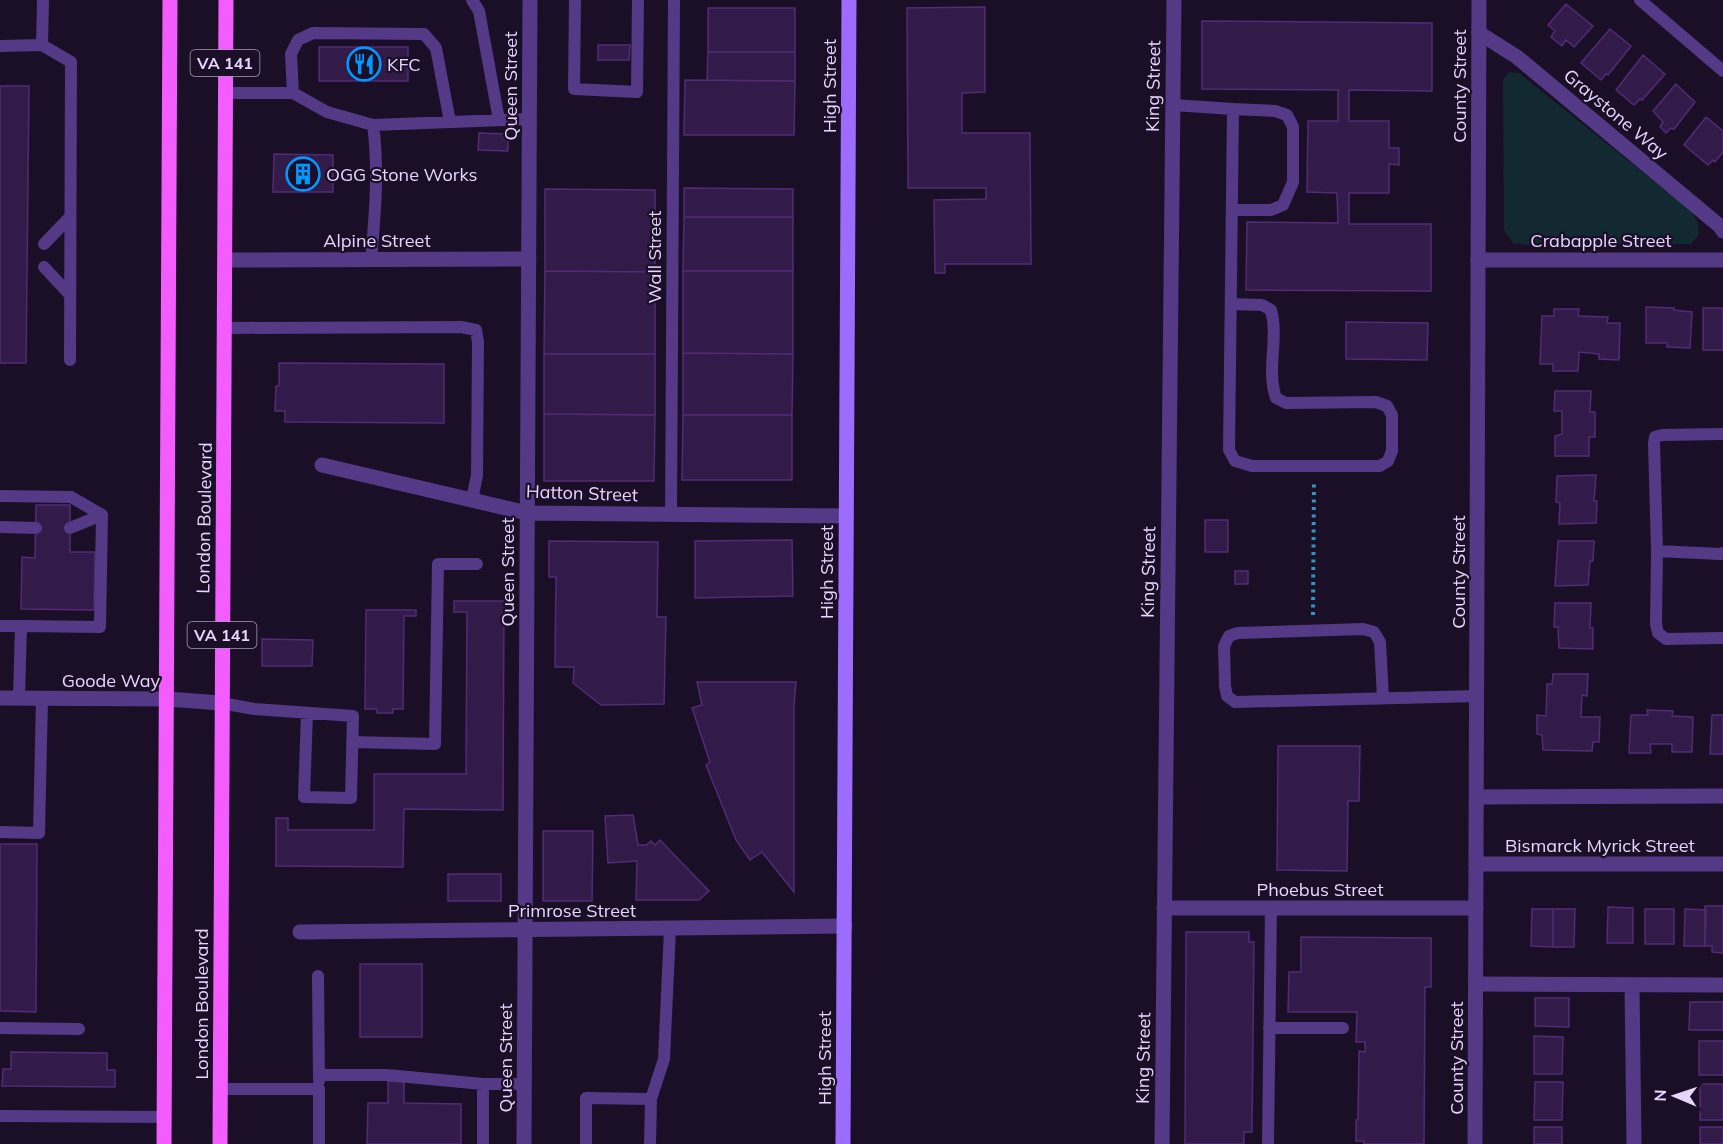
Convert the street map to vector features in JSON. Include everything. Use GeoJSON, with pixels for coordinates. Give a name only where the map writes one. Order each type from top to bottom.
{"type":"FeatureCollection","features":[{"type":"Feature","properties":{"kind":"main road","name":"London Boulevard"},"geometry":{"type":"LineString","coordinates":[[164,1144],[170,0]]}},
{"type":"Feature","properties":{"kind":"main road","name":"London Boulevard"},"geometry":{"type":"LineString","coordinates":[[220,1144],[226,0]]}},
{"type":"Feature","properties":{"kind":"main road","name":"High Street"},"geometry":{"type":"LineString","coordinates":[[843,1144],[849,0]]}},
{"type":"Feature","properties":{"kind":"street","name":"Queen Street"},"geometry":{"type":"LineString","coordinates":[[524,1144],[530,0]]}},
{"type":"Feature","properties":{"kind":"street","name":"King Street"},"geometry":{"type":"LineString","coordinates":[[1162,1144],[1174,0]]}},
{"type":"Feature","properties":{"kind":"street","name":"County Street"},"geometry":{"type":"LineString","coordinates":[[1476,1144],[1479,0]]}},
{"type":"Feature","properties":{"kind":"street","name":"Graystone Way"},"geometry":{"type":"LineString","coordinates":[[1479,33],[1517,57],[1712,219],[1723,231]]}},
{"type":"Feature","properties":{"kind":"street","name":"Alpine Street"},"geometry":{"type":"LineString","coordinates":[[225,260],[529,259]]}},
{"type":"Feature","properties":{"kind":"street","name":"Crabapple Street"},"geometry":{"type":"LineString","coordinates":[[1478,260],[1723,260]]}},
{"type":"Feature","properties":{"kind":"street","name":"Hatton Street"},"geometry":{"type":"LineString","coordinates":[[322,465],[527,513],[846,516]]}},
{"type":"Feature","properties":{"kind":"street","name":"Goode Way"},"geometry":{"type":"LineString","coordinates":[[0,698],[167,699],[221,704]]}},
{"type":"Feature","properties":{"kind":"street"},"geometry":{"type":"LineString","coordinates":[[1477,797],[1723,796]]}},
{"type":"Feature","properties":{"kind":"street","name":"Bismarck Myrick Street"},"geometry":{"type":"LineString","coordinates":[[1476,864],[1723,864]]}},
{"type":"Feature","properties":{"kind":"street","name":"Phoebus Street"},"geometry":{"type":"LineString","coordinates":[[1164,908],[1476,908]]}},
{"type":"Feature","properties":{"kind":"street","name":"Primrose Street"},"geometry":{"type":"LineString","coordinates":[[300,932],[844,926]]}},
{"type":"Feature","properties":{"kind":"street"},"geometry":{"type":"LineString","coordinates":[[1476,984],[1723,985]]}},
{"type":"Feature","properties":{"kind":"street"},"geometry":{"type":"LineString","coordinates":[[1632,985],[1635,1144]]}},
{"type":"Feature","properties":{"kind":"lane"},"geometry":{"type":"LineString","coordinates":[[42,45],[43,0]]}},
{"type":"Feature","properties":{"kind":"lane"},"geometry":{"type":"LineString","coordinates":[[472,0],[479,11],[499,120]]}},
{"type":"Feature","properties":{"kind":"lane"},"geometry":{"type":"LineString","coordinates":[[575,0],[574,89],[637,92],[638,0]]}},
{"type":"Feature","properties":{"kind":"lane","name":"Wall Street"},"geometry":{"type":"LineString","coordinates":[[671,514],[674,0]]}},
{"type":"Feature","properties":{"kind":"lane"},"geometry":{"type":"LineString","coordinates":[[1640,0],[1723,71]]}},
{"type":"Feature","properties":{"kind":"lane"},"geometry":{"type":"LineString","coordinates":[[293,93],[291,54],[298,40],[313,33],[424,34],[436,48],[450,122]]}},
{"type":"Feature","properties":{"kind":"lane"},"geometry":{"type":"LineString","coordinates":[[0,46],[42,45],[71,62],[70,360]]}},
{"type":"Feature","properties":{"kind":"lane"},"geometry":{"type":"LineString","coordinates":[[225,93],[293,93],[327,112],[373,125],[529,119]]}},
{"type":"Feature","properties":{"kind":"lane"},"geometry":{"type":"LineString","coordinates":[[1173,105],[1275,111],[1287,115],[1293,127],[1293,182],[1283,205],[1271,210],[1232,210]]}},
{"type":"Feature","properties":{"kind":"lane"},"geometry":{"type":"LineString","coordinates":[[1231,304],[1262,305],[1270,310],[1274,322],[1272,387],[1276,398],[1287,403],[1376,402],[1387,406],[1392,415],[1392,451],[1388,461],[1380,466],[1252,466],[1235,461],[1229,450],[1233,110]]}},
{"type":"Feature","properties":{"kind":"lane"},"geometry":{"type":"LineString","coordinates":[[371,260],[375,216],[373,125]]}},
{"type":"Feature","properties":{"kind":"lane"},"geometry":{"type":"LineString","coordinates":[[44,244],[70,217]]}},
{"type":"Feature","properties":{"kind":"lane"},"geometry":{"type":"LineString","coordinates":[[44,267],[70,295]]}},
{"type":"Feature","properties":{"kind":"lane"},"geometry":{"type":"LineString","coordinates":[[225,328],[461,327],[476,330],[478,342],[477,475],[472,500]]}},
{"type":"Feature","properties":{"kind":"lane"},"geometry":{"type":"LineString","coordinates":[[1723,434],[1655,437],[1656,624],[1658,633],[1666,639],[1723,638]]}},
{"type":"Feature","properties":{"kind":"lane"},"geometry":{"type":"LineString","coordinates":[[0,496],[71,497],[102,515]]}},
{"type":"Feature","properties":{"kind":"lane"},"geometry":{"type":"LineString","coordinates":[[70,528],[102,515]]}},
{"type":"Feature","properties":{"kind":"lane"},"geometry":{"type":"LineString","coordinates":[[0,626],[100,627],[102,515]]}},
{"type":"Feature","properties":{"kind":"lane"},"geometry":{"type":"LineString","coordinates":[[0,527],[36,528]]}},
{"type":"Feature","properties":{"kind":"lane"},"geometry":{"type":"LineString","coordinates":[[1657,551],[1720,554],[1723,552]]}},
{"type":"Feature","properties":{"kind":"lane"},"geometry":{"type":"LineString","coordinates":[[352,742],[435,744],[438,564],[477,564]]}},
{"type":"Feature","properties":{"kind":"lane"},"geometry":{"type":"LineString","coordinates":[[19,698],[21,627]]}},
{"type":"Feature","properties":{"kind":"lane"},"geometry":{"type":"LineString","coordinates":[[1383,698],[1380,642],[1374,632],[1363,629],[1238,633],[1229,636],[1224,646],[1225,687],[1227,696],[1235,702],[1477,696]]}},
{"type":"Feature","properties":{"kind":"lane"},"geometry":{"type":"LineString","coordinates":[[0,832],[39,833],[42,699]]}},
{"type":"Feature","properties":{"kind":"lane"},"geometry":{"type":"LineString","coordinates":[[221,704],[254,710],[307,713],[353,716],[351,798],[304,797],[307,713]]}},
{"type":"Feature","properties":{"kind":"lane"},"geometry":{"type":"LineString","coordinates":[[1268,1144],[1271,908]]}},
{"type":"Feature","properties":{"kind":"lane"},"geometry":{"type":"LineString","coordinates":[[650,1144],[651,1099],[664,1059],[670,929]]}},
{"type":"Feature","properties":{"kind":"lane"},"geometry":{"type":"LineString","coordinates":[[318,976],[319,1144]]}},
{"type":"Feature","properties":{"kind":"lane"},"geometry":{"type":"LineString","coordinates":[[0,1028],[79,1029]]}},
{"type":"Feature","properties":{"kind":"lane"},"geometry":{"type":"LineString","coordinates":[[1269,1028],[1343,1028]]}},
{"type":"Feature","properties":{"kind":"lane"},"geometry":{"type":"LineString","coordinates":[[319,1075],[387,1075],[483,1084],[525,1084]]}},
{"type":"Feature","properties":{"kind":"lane"},"geometry":{"type":"LineString","coordinates":[[483,1084],[483,1144]]}},
{"type":"Feature","properties":{"kind":"lane"},"geometry":{"type":"LineString","coordinates":[[220,1089],[319,1089]]}},
{"type":"Feature","properties":{"kind":"lane"},"geometry":{"type":"LineString","coordinates":[[586,1144],[586,1098],[651,1099]]}},
{"type":"Feature","properties":{"kind":"lane"},"geometry":{"type":"LineString","coordinates":[[0,1116],[164,1117]]}},
{"type":"Feature","properties":{"kind":"path"},"geometry":{"type":"LineString","coordinates":[[1313,630],[1315,466]]}},
{"type":"Feature","properties":{"kind":"shaded area"},"geometry":{"type":"Polygon","coordinates":[[[1509,72],[1519,73],[1692,212],[1698,223],[1699,234],[1691,244],[1527,245],[1513,243],[1504,230],[1503,80],[1509,72]]]}},
{"type":"Feature","properties":{"kind":"building"},"geometry":{"type":"Polygon","coordinates":[[[1566,4],[1593,26],[1574,47],[1566,40],[1562,46],[1551,37],[1555,31],[1548,25],[1566,4]]]}},
{"type":"Feature","properties":{"kind":"building"},"geometry":{"type":"Polygon","coordinates":[[[985,7],[985,92],[962,93],[962,133],[1030,133],[1031,264],[945,264],[945,273],[935,273],[934,200],[986,199],[986,188],[908,188],[907,8],[985,7]]]}},
{"type":"Feature","properties":{"kind":"building"},"geometry":{"type":"Polygon","coordinates":[[[708,8],[795,8],[795,52],[708,52],[708,8]]]}},
{"type":"Feature","properties":{"kind":"building"},"geometry":{"type":"Polygon","coordinates":[[[1202,21],[1432,23],[1432,91],[1349,90],[1349,121],[1389,121],[1389,148],[1399,148],[1399,165],[1389,164],[1389,193],[1349,193],[1349,224],[1431,224],[1431,291],[1246,290],[1247,222],[1338,223],[1337,193],[1307,192],[1308,121],[1338,121],[1338,90],[1202,89],[1202,21]]]}},
{"type":"Feature","properties":{"kind":"building"},"geometry":{"type":"Polygon","coordinates":[[[1610,29],[1631,46],[1608,75],[1606,74],[1601,80],[1581,63],[1610,29]]]}},
{"type":"Feature","properties":{"kind":"building"},"geometry":{"type":"Polygon","coordinates":[[[598,45],[630,45],[629,60],[598,60],[598,45]]]}},
{"type":"Feature","properties":{"kind":"building","name":"KFC"},"geometry":{"type":"Polygon","coordinates":[[[319,47],[408,47],[408,81],[319,81],[319,47]]]}},
{"type":"Feature","properties":{"kind":"building"},"geometry":{"type":"Polygon","coordinates":[[[708,52],[795,52],[795,81],[707,80],[708,52]]]}},
{"type":"Feature","properties":{"kind":"building"},"geometry":{"type":"Polygon","coordinates":[[[1643,55],[1665,74],[1642,100],[1640,99],[1634,105],[1616,90],[1643,55]]]}},
{"type":"Feature","properties":{"kind":"building"},"geometry":{"type":"Polygon","coordinates":[[[685,80],[795,81],[794,135],[684,135],[685,80]]]}},
{"type":"Feature","properties":{"kind":"building"},"geometry":{"type":"Polygon","coordinates":[[[1676,84],[1695,102],[1674,129],[1671,128],[1666,133],[1660,127],[1663,122],[1653,111],[1676,84]]]}},
{"type":"Feature","properties":{"kind":"building"},"geometry":{"type":"Polygon","coordinates":[[[0,86],[29,86],[26,363],[0,363],[0,86]]]}},
{"type":"Feature","properties":{"kind":"building"},"geometry":{"type":"Polygon","coordinates":[[[1706,117],[1723,131],[1723,152],[1715,162],[1713,160],[1708,165],[1684,145],[1706,117]]]}},
{"type":"Feature","properties":{"kind":"building"},"geometry":{"type":"Polygon","coordinates":[[[479,133],[508,134],[508,151],[478,150],[479,133]]]}},
{"type":"Feature","properties":{"kind":"building","name":"OGG Stone Works"},"geometry":{"type":"Polygon","coordinates":[[[274,154],[333,155],[333,192],[273,192],[274,154]]]}},
{"type":"Feature","properties":{"kind":"building"},"geometry":{"type":"Polygon","coordinates":[[[684,188],[793,189],[793,217],[684,217],[684,188]]]}},
{"type":"Feature","properties":{"kind":"building"},"geometry":{"type":"Polygon","coordinates":[[[545,189],[655,190],[655,272],[545,271],[545,189]]]}},
{"type":"Feature","properties":{"kind":"building"},"geometry":{"type":"Polygon","coordinates":[[[684,217],[793,217],[793,271],[683,271],[684,217]]]}},
{"type":"Feature","properties":{"kind":"building"},"geometry":{"type":"Polygon","coordinates":[[[545,271],[655,272],[655,354],[544,354],[545,271]]]}},
{"type":"Feature","properties":{"kind":"building"},"geometry":{"type":"Polygon","coordinates":[[[683,271],[793,271],[793,354],[683,353],[683,271]]]}},
{"type":"Feature","properties":{"kind":"building"},"geometry":{"type":"Polygon","coordinates":[[[1646,307],[1674,308],[1674,310],[1692,312],[1690,348],[1667,347],[1667,343],[1646,343],[1646,307]]]}},
{"type":"Feature","properties":{"kind":"building"},"geometry":{"type":"Polygon","coordinates":[[[1703,308],[1723,308],[1723,350],[1703,350],[1703,308]]]}},
{"type":"Feature","properties":{"kind":"building"},"geometry":{"type":"Polygon","coordinates":[[[1554,309],[1579,309],[1578,316],[1608,317],[1607,323],[1620,323],[1619,360],[1599,359],[1599,354],[1579,352],[1578,371],[1553,371],[1553,364],[1540,364],[1542,316],[1554,316],[1554,309]]]}},
{"type":"Feature","properties":{"kind":"building"},"geometry":{"type":"Polygon","coordinates":[[[1346,322],[1428,323],[1427,360],[1346,359],[1346,322]]]}},
{"type":"Feature","properties":{"kind":"building"},"geometry":{"type":"Polygon","coordinates":[[[683,353],[793,354],[792,415],[683,415],[683,353]]]}},
{"type":"Feature","properties":{"kind":"building"},"geometry":{"type":"Polygon","coordinates":[[[544,354],[655,354],[655,415],[544,414],[544,354]]]}},
{"type":"Feature","properties":{"kind":"building"},"geometry":{"type":"Polygon","coordinates":[[[279,363],[444,364],[444,423],[285,422],[285,411],[275,411],[276,386],[279,386],[279,363]]]}},
{"type":"Feature","properties":{"kind":"building"},"geometry":{"type":"Polygon","coordinates":[[[1555,391],[1591,391],[1590,412],[1595,412],[1595,437],[1589,437],[1589,456],[1555,456],[1555,436],[1562,434],[1562,411],[1554,411],[1555,391]]]}},
{"type":"Feature","properties":{"kind":"building"},"geometry":{"type":"Polygon","coordinates":[[[544,414],[655,415],[654,481],[544,481],[544,414]]]}},
{"type":"Feature","properties":{"kind":"building"},"geometry":{"type":"Polygon","coordinates":[[[683,415],[792,415],[792,480],[682,480],[683,415]]]}},
{"type":"Feature","properties":{"kind":"building"},"geometry":{"type":"Polygon","coordinates":[[[1596,475],[1594,501],[1597,501],[1596,523],[1559,524],[1560,503],[1556,502],[1557,476],[1596,475]]]}},
{"type":"Feature","properties":{"kind":"building"},"geometry":{"type":"Polygon","coordinates":[[[36,505],[70,505],[70,552],[95,552],[94,610],[21,609],[22,557],[35,558],[36,505]]]}},
{"type":"Feature","properties":{"kind":"building"},"geometry":{"type":"Polygon","coordinates":[[[1205,520],[1228,520],[1228,552],[1205,552],[1205,520]]]}},
{"type":"Feature","properties":{"kind":"building"},"geometry":{"type":"Polygon","coordinates":[[[792,540],[793,596],[695,598],[695,541],[792,540]]]}},
{"type":"Feature","properties":{"kind":"building"},"geometry":{"type":"Polygon","coordinates":[[[549,541],[658,542],[657,617],[666,617],[664,704],[601,705],[573,683],[574,667],[555,667],[556,577],[549,577],[549,541]]]}},
{"type":"Feature","properties":{"kind":"building"},"geometry":{"type":"Polygon","coordinates":[[[1558,541],[1594,541],[1588,585],[1555,586],[1558,541]]]}},
{"type":"Feature","properties":{"kind":"building"},"geometry":{"type":"Polygon","coordinates":[[[1235,571],[1248,571],[1248,584],[1235,584],[1235,571]]]}},
{"type":"Feature","properties":{"kind":"building"},"geometry":{"type":"Polygon","coordinates":[[[454,601],[504,601],[503,810],[404,809],[403,867],[276,866],[276,818],[288,818],[288,830],[374,830],[374,774],[466,774],[467,612],[454,612],[454,601]]]}},
{"type":"Feature","properties":{"kind":"building"},"geometry":{"type":"Polygon","coordinates":[[[1555,603],[1591,603],[1590,628],[1593,628],[1593,649],[1559,648],[1558,627],[1554,627],[1555,603]]]}},
{"type":"Feature","properties":{"kind":"building"},"geometry":{"type":"Polygon","coordinates":[[[366,610],[416,610],[416,616],[404,616],[403,709],[393,709],[393,713],[377,713],[377,709],[365,709],[366,610]]]}},
{"type":"Feature","properties":{"kind":"building"},"geometry":{"type":"Polygon","coordinates":[[[262,639],[313,640],[312,666],[262,666],[262,639]]]}},
{"type":"Feature","properties":{"kind":"building"},"geometry":{"type":"Polygon","coordinates":[[[1553,674],[1588,674],[1587,696],[1582,695],[1581,717],[1600,717],[1599,742],[1593,742],[1592,751],[1543,750],[1542,735],[1537,734],[1537,715],[1546,716],[1547,684],[1552,684],[1553,674]]]}},
{"type":"Feature","properties":{"kind":"building"},"geometry":{"type":"Polygon","coordinates":[[[697,682],[796,682],[794,892],[762,852],[750,860],[736,840],[706,765],[710,762],[692,708],[702,705],[697,682]]]}},
{"type":"Feature","properties":{"kind":"building"},"geometry":{"type":"Polygon","coordinates":[[[1647,710],[1673,711],[1672,716],[1693,717],[1692,752],[1672,752],[1672,744],[1650,744],[1651,753],[1629,753],[1631,715],[1648,715],[1647,710]]]}},
{"type":"Feature","properties":{"kind":"building"},"geometry":{"type":"Polygon","coordinates":[[[1712,715],[1723,715],[1723,754],[1710,754],[1712,715]]]}},
{"type":"Feature","properties":{"kind":"building"},"geometry":{"type":"Polygon","coordinates":[[[1278,746],[1360,746],[1359,801],[1348,801],[1347,871],[1277,870],[1278,746]]]}},
{"type":"Feature","properties":{"kind":"building"},"geometry":{"type":"Polygon","coordinates":[[[633,815],[638,845],[646,845],[651,841],[655,845],[660,840],[709,891],[699,900],[636,900],[637,861],[608,863],[605,816],[633,815]]]}},
{"type":"Feature","properties":{"kind":"building"},"geometry":{"type":"Polygon","coordinates":[[[543,831],[593,831],[592,901],[543,901],[543,831]]]}},
{"type":"Feature","properties":{"kind":"building"},"geometry":{"type":"Polygon","coordinates":[[[0,844],[37,844],[36,1012],[0,1011],[0,844]]]}},
{"type":"Feature","properties":{"kind":"building"},"geometry":{"type":"Polygon","coordinates":[[[448,874],[501,874],[501,901],[448,901],[448,874]]]}},
{"type":"Feature","properties":{"kind":"building"},"geometry":{"type":"Polygon","coordinates":[[[1705,906],[1723,906],[1723,953],[1712,952],[1712,946],[1705,946],[1705,906]]]}},
{"type":"Feature","properties":{"kind":"building"},"geometry":{"type":"Polygon","coordinates":[[[1608,907],[1633,908],[1633,943],[1607,943],[1608,907]]]}},
{"type":"Feature","properties":{"kind":"building"},"geometry":{"type":"Polygon","coordinates":[[[1532,909],[1553,909],[1553,947],[1531,946],[1532,909]]]}},
{"type":"Feature","properties":{"kind":"building"},"geometry":{"type":"Polygon","coordinates":[[[1553,909],[1575,909],[1574,947],[1553,947],[1553,909]]]}},
{"type":"Feature","properties":{"kind":"building"},"geometry":{"type":"Polygon","coordinates":[[[1645,909],[1674,909],[1674,944],[1645,944],[1645,909]]]}},
{"type":"Feature","properties":{"kind":"building"},"geometry":{"type":"Polygon","coordinates":[[[1685,909],[1706,910],[1705,946],[1684,946],[1685,909]]]}},
{"type":"Feature","properties":{"kind":"building"},"geometry":{"type":"Polygon","coordinates":[[[1186,932],[1249,932],[1249,942],[1254,942],[1252,1132],[1244,1132],[1244,1144],[1185,1144],[1186,932]]]}},
{"type":"Feature","properties":{"kind":"building"},"geometry":{"type":"Polygon","coordinates":[[[1301,937],[1431,938],[1431,987],[1425,987],[1424,1144],[1364,1144],[1364,1141],[1356,1141],[1359,1051],[1365,1052],[1365,1042],[1356,1042],[1357,1012],[1288,1012],[1289,972],[1301,972],[1301,937]]]}},
{"type":"Feature","properties":{"kind":"building"},"geometry":{"type":"Polygon","coordinates":[[[360,964],[422,964],[422,1037],[360,1037],[360,964]]]}},
{"type":"Feature","properties":{"kind":"building"},"geometry":{"type":"Polygon","coordinates":[[[1535,998],[1569,998],[1569,1027],[1535,1026],[1535,998]]]}},
{"type":"Feature","properties":{"kind":"building"},"geometry":{"type":"Polygon","coordinates":[[[1690,1002],[1723,1002],[1723,1030],[1689,1030],[1690,1002]]]}},
{"type":"Feature","properties":{"kind":"building"},"geometry":{"type":"Polygon","coordinates":[[[1534,1036],[1563,1037],[1562,1074],[1534,1074],[1534,1036]]]}},
{"type":"Feature","properties":{"kind":"building"},"geometry":{"type":"Polygon","coordinates":[[[1699,1041],[1723,1041],[1723,1075],[1699,1075],[1699,1041]]]}},
{"type":"Feature","properties":{"kind":"building"},"geometry":{"type":"Polygon","coordinates":[[[11,1052],[107,1053],[107,1070],[115,1070],[115,1087],[2,1086],[3,1069],[11,1069],[11,1052]]]}},
{"type":"Feature","properties":{"kind":"building"},"geometry":{"type":"Polygon","coordinates":[[[388,1081],[404,1082],[404,1103],[461,1104],[461,1144],[367,1144],[368,1103],[388,1103],[388,1081]]]}},
{"type":"Feature","properties":{"kind":"building"},"geometry":{"type":"Polygon","coordinates":[[[1535,1082],[1563,1082],[1562,1120],[1534,1120],[1535,1082]]]}},
{"type":"Feature","properties":{"kind":"building"},"geometry":{"type":"Polygon","coordinates":[[[1700,1084],[1723,1084],[1723,1120],[1700,1120],[1700,1084]]]}},
{"type":"Feature","properties":{"kind":"building"},"geometry":{"type":"Polygon","coordinates":[[[1534,1127],[1562,1127],[1562,1144],[1534,1144],[1534,1127]]]}},
{"type":"Feature","properties":{"kind":"building"},"geometry":{"type":"Polygon","coordinates":[[[1700,1127],[1723,1127],[1723,1144],[1700,1144],[1700,1127]]]}},
{"type":"Feature","properties":{"kind":"place","name":"KFC"},"geometry":{"type":"Point","coordinates":[364,64]}},
{"type":"Feature","properties":{"kind":"place","name":"OGG Stone Works"},"geometry":{"type":"Point","coordinates":[303,174]}}]}
